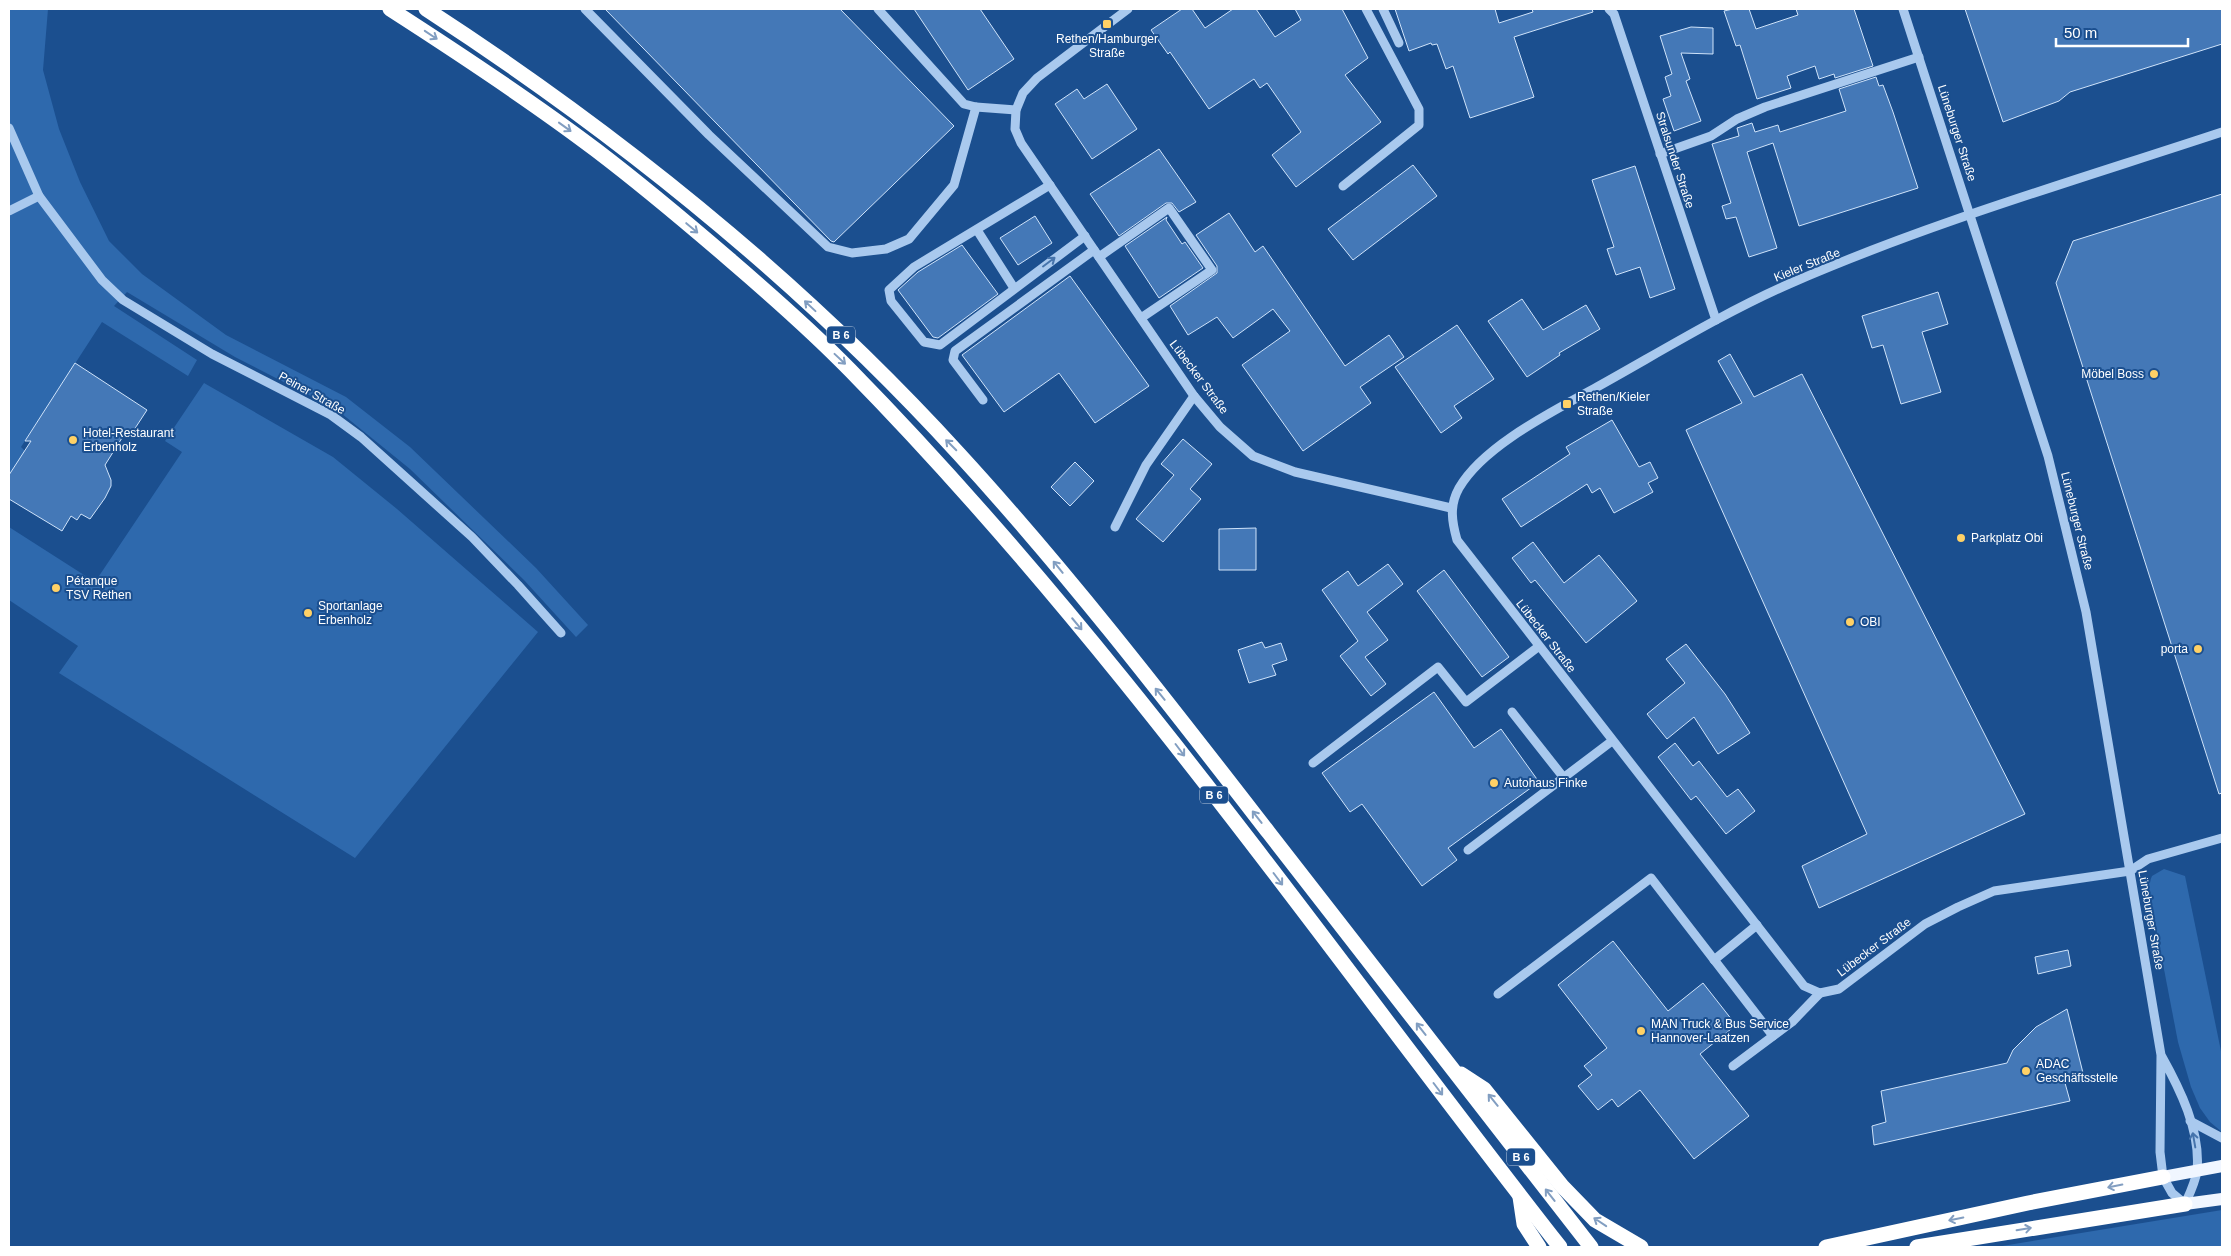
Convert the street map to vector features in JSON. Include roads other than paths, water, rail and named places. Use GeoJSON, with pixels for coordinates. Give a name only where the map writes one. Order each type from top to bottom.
{"type":"FeatureCollection","features":[{"type":"Feature","properties":{"kind":"highway","name":"B 6"},"geometry":{"type":"LineString","coordinates":[[390,9],[525,99],[596,150],[774,298],[848,368],[955,481],[1035,573],[1163,728],[1560,1247]]}},
{"type":"Feature","properties":{"kind":"highway","name":"B 6"},"geometry":{"type":"LineString","coordinates":[[426,9],[538,84],[704,211],[793,290],[861,354],[957,451],[1040,546],[1191,732],[1591,1247]]}},
{"type":"Feature","properties":{"kind":"highway"},"geometry":{"type":"LineString","coordinates":[[1451,1067],[1484,1089],[1562,1186],[1595,1220],[1641,1247]]}},
{"type":"Feature","properties":{"kind":"highway"},"geometry":{"type":"LineString","coordinates":[[1826,1247],[2028,1203],[2163,1177]]}},
{"type":"Feature","properties":{"kind":"highway"},"geometry":{"type":"LineString","coordinates":[[1519,1195],[1524,1224],[1539,1247]]}},
{"type":"Feature","properties":{"kind":"highway"},"geometry":{"type":"LineString","coordinates":[[1917,1247],[2184,1204]]}},
{"type":"Feature","properties":{"kind":"main road"},"geometry":{"type":"LineString","coordinates":[[2163,1177],[2222,1166]]}},
{"type":"Feature","properties":{"kind":"main road"},"geometry":{"type":"LineString","coordinates":[[2184,1204],[2222,1199]]}},
{"type":"Feature","properties":{"kind":"street"},"geometry":{"type":"LineString","coordinates":[[585,9],[709,135],[828,247],[852,253],[886,249],[909,239],[954,186],[976,107]]}},
{"type":"Feature","properties":{"kind":"street"},"geometry":{"type":"LineString","coordinates":[[878,9],[964,104],[976,107],[1016,110],[1023,93],[1037,78],[1128,9]]}},
{"type":"Feature","properties":{"kind":"street"},"geometry":{"type":"LineString","coordinates":[[1342,186],[1419,125],[1419,109],[1366,9]]}},
{"type":"Feature","properties":{"kind":"street"},"geometry":{"type":"LineString","coordinates":[[1383,9],[1399,43]]}},
{"type":"Feature","properties":{"kind":"street","name":"Stralsunder Straße"},"geometry":{"type":"LineString","coordinates":[[1609,9],[1614,14],[1716,320]]}},
{"type":"Feature","properties":{"kind":"street","name":"Lüneburger Straße"},"geometry":{"type":"LineString","coordinates":[[1903,9],[2048,456],[2066,526],[2086,612],[2162,1055],[2160,1152],[2163,1177],[2172,1193],[2184,1204],[2193,1186],[2197,1170],[2190,1121],[2181,1089],[2162,1055]]}},
{"type":"Feature","properties":{"kind":"street"},"geometry":{"type":"LineString","coordinates":[[1660,154],[1711,136],[1737,119],[1765,107],[1919,57]]}},
{"type":"Feature","properties":{"kind":"street","name":"Lübecker Straße"},"geometry":{"type":"LineString","coordinates":[[1016,110],[1015,129],[1021,143],[1194,396],[1220,427],[1253,456],[1295,472],[1451,508],[1452,523],[1458,540],[1538,647],[1804,986],[1820,993],[1839,989],[1924,924],[1994,891],[2130,871]]}},
{"type":"Feature","properties":{"kind":"street","name":"Peiner Straße"},"geometry":{"type":"LineString","coordinates":[[9,128],[39,196],[102,280],[123,300],[212,354],[331,415],[361,437],[472,537],[561,633]]}},
{"type":"Feature","properties":{"kind":"street","name":"Kieler Straße"},"geometry":{"type":"LineString","coordinates":[[1451,508],[1458,489],[1478,464],[1531,424],[1716,320],[1789,284],[1970,215],[2222,132]]}},
{"type":"Feature","properties":{"kind":"street"},"geometry":{"type":"LineString","coordinates":[[1050,185],[914,267],[889,290],[891,301],[924,342],[940,345],[1084,236]]}},
{"type":"Feature","properties":{"kind":"street"},"geometry":{"type":"LineString","coordinates":[[9,211],[39,196]]}},
{"type":"Feature","properties":{"kind":"street"},"geometry":{"type":"LineString","coordinates":[[983,400],[953,360],[955,351],[1096,254],[1169,208],[1212,270],[1141,318]]}},
{"type":"Feature","properties":{"kind":"street"},"geometry":{"type":"LineString","coordinates":[[976,230],[1014,288]]}},
{"type":"Feature","properties":{"kind":"street"},"geometry":{"type":"LineString","coordinates":[[1115,527],[1146,465],[1194,396]]}},
{"type":"Feature","properties":{"kind":"street"},"geometry":{"type":"LineString","coordinates":[[1313,763],[1438,667],[1466,702],[1538,647]]}},
{"type":"Feature","properties":{"kind":"street"},"geometry":{"type":"LineString","coordinates":[[1512,712],[1564,778]]}},
{"type":"Feature","properties":{"kind":"street"},"geometry":{"type":"LineString","coordinates":[[1468,850],[1612,742]]}},
{"type":"Feature","properties":{"kind":"street"},"geometry":{"type":"LineString","coordinates":[[2130,871],[2148,859],[2222,838]]}},
{"type":"Feature","properties":{"kind":"street"},"geometry":{"type":"LineString","coordinates":[[1498,994],[1651,878],[1773,1036]]}},
{"type":"Feature","properties":{"kind":"street"},"geometry":{"type":"LineString","coordinates":[[1714,960],[1757,926]]}},
{"type":"Feature","properties":{"kind":"street"},"geometry":{"type":"LineString","coordinates":[[1733,1066],[1792,1022],[1820,993]]}},
{"type":"Feature","properties":{"kind":"street"},"geometry":{"type":"LineString","coordinates":[[2190,1121],[2222,1138]]}},
{"type":"Feature","properties":{"kind":"place","name":"Rethen/Hamburger Straße"},"geometry":{"type":"Point","coordinates":[1107,24]}},
{"type":"Feature","properties":{"kind":"place","name":"Möbel Boss"},"geometry":{"type":"Point","coordinates":[2154,374]}},
{"type":"Feature","properties":{"kind":"place","name":"Rethen/Kieler Straße"},"geometry":{"type":"Point","coordinates":[1567,404]}},
{"type":"Feature","properties":{"kind":"place","name":"Hotel-Restaurant Erbenholz"},"geometry":{"type":"Point","coordinates":[73,440]}},
{"type":"Feature","properties":{"kind":"place","name":"Parkplatz Obi"},"geometry":{"type":"Point","coordinates":[1961,538]}},
{"type":"Feature","properties":{"kind":"place","name":"Pétanque TSV Rethen"},"geometry":{"type":"Point","coordinates":[56,588]}},
{"type":"Feature","properties":{"kind":"place","name":"Sportanlage Erbenholz"},"geometry":{"type":"Point","coordinates":[308,613]}},
{"type":"Feature","properties":{"kind":"place","name":"OBI"},"geometry":{"type":"Point","coordinates":[1850,622]}},
{"type":"Feature","properties":{"kind":"place","name":"porta"},"geometry":{"type":"Point","coordinates":[2198,649]}},
{"type":"Feature","properties":{"kind":"place","name":"Autohaus Finke"},"geometry":{"type":"Point","coordinates":[1494,783]}},
{"type":"Feature","properties":{"kind":"place","name":"MAN Truck & Bus Service Hannover-Laatzen"},"geometry":{"type":"Point","coordinates":[1641,1031]}},
{"type":"Feature","properties":{"kind":"place","name":"ADAC Geschäftsstelle"},"geometry":{"type":"Point","coordinates":[2026,1071]}}]}
